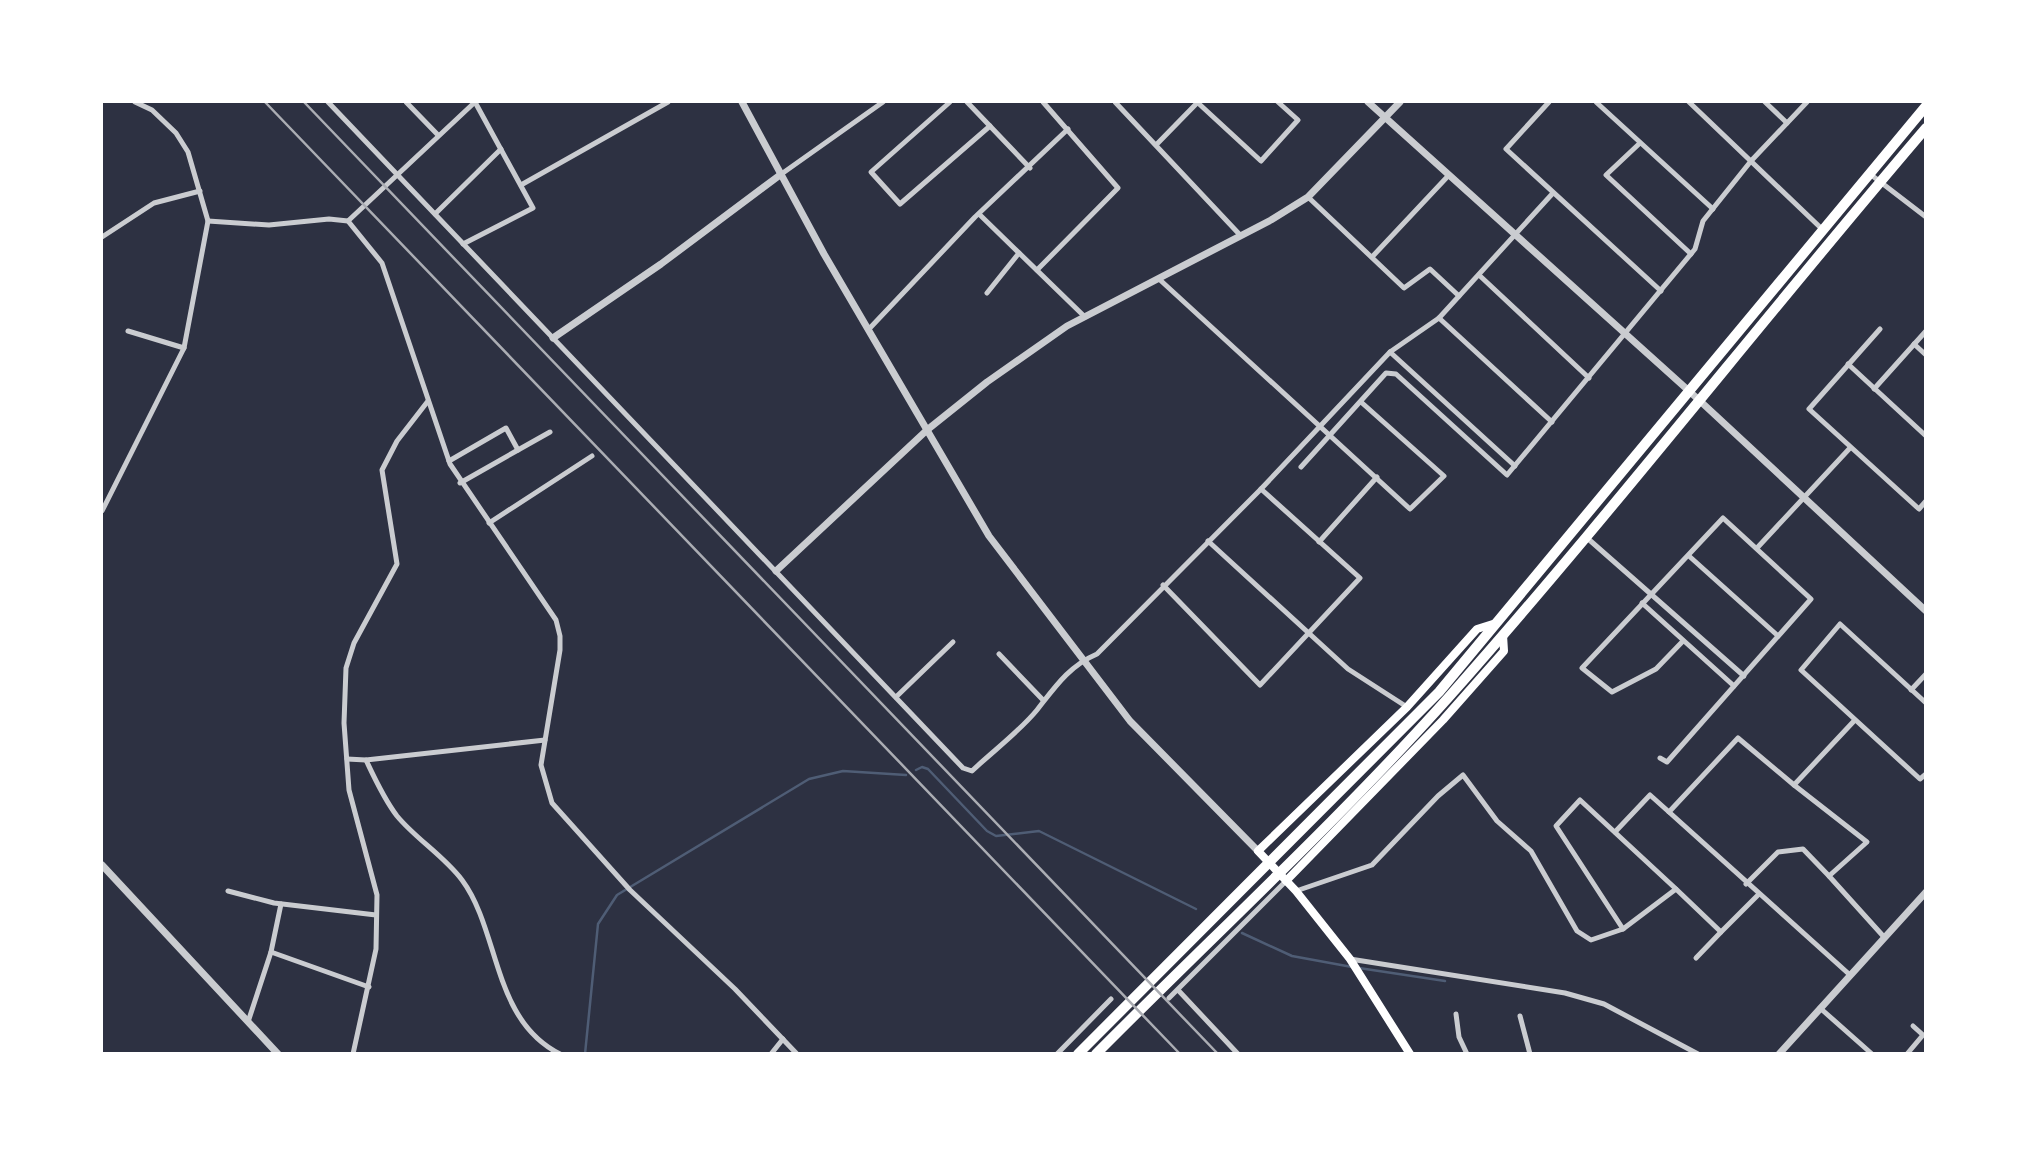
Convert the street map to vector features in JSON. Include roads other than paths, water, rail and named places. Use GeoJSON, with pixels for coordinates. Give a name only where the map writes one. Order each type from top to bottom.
{"type":"FeatureCollection","features":[{"type":"Feature","properties":{"kind":"highway"},"geometry":{"type":"LineString","coordinates":[[1078,1054],[1400,740],[1926,106]]}},
{"type":"Feature","properties":{"kind":"highway"},"geometry":{"type":"LineString","coordinates":[[1096,1054],[1503,635],[1926,128]]}},
{"type":"Feature","properties":{"kind":"main road"},"geometry":{"type":"LineString","coordinates":[[1410,1054],[1351,960],[1296,891],[1258,851],[1407,707],[1476,629],[1496,623]]}},
{"type":"Feature","properties":{"kind":"main road"},"geometry":{"type":"LineString","coordinates":[[1286,881],[1445,718],[1504,651],[1503,635]]}},
{"type":"Feature","properties":{"kind":"street"},"geometry":{"type":"LineString","coordinates":[[102,511],[184,348],[208,221],[188,152],[176,133],[152,110],[135,102]]}},
{"type":"Feature","properties":{"kind":"street"},"geometry":{"type":"LineString","coordinates":[[328,102],[963,768],[972,771],[1037,710],[1059,679],[1081,660],[1097,654],[1261,489],[1390,352],[1439,318],[1553,193]]}},
{"type":"Feature","properties":{"kind":"street"},"geometry":{"type":"LineString","coordinates":[[405,102],[437,134]]}},
{"type":"Feature","properties":{"kind":"street"},"geometry":{"type":"LineString","coordinates":[[208,221],[269,225],[329,219],[348,220],[437,134],[475,102],[533,208],[463,244]]}},
{"type":"Feature","properties":{"kind":"street"},"geometry":{"type":"LineString","coordinates":[[521,185],[668,102]]}},
{"type":"Feature","properties":{"kind":"street"},"geometry":{"type":"LineString","coordinates":[[742,102],[780,175],[989,537],[1130,721],[1258,851]]}},
{"type":"Feature","properties":{"kind":"street"},"geometry":{"type":"LineString","coordinates":[[553,338],[661,264],[883,102]]}},
{"type":"Feature","properties":{"kind":"street"},"geometry":{"type":"LineString","coordinates":[[950,102],[871,172],[900,204],[990,126]]}},
{"type":"Feature","properties":{"kind":"street"},"geometry":{"type":"LineString","coordinates":[[967,102],[1030,168]]}},
{"type":"Feature","properties":{"kind":"street"},"geometry":{"type":"LineString","coordinates":[[1037,270],[1118,188],[1043,102]]}},
{"type":"Feature","properties":{"kind":"street"},"geometry":{"type":"LineString","coordinates":[[1115,102],[1241,236]]}},
{"type":"Feature","properties":{"kind":"street"},"geometry":{"type":"LineString","coordinates":[[1156,145],[1198,102],[1261,161],[1298,120],[1278,102]]}},
{"type":"Feature","properties":{"kind":"street"},"geometry":{"type":"LineString","coordinates":[[1368,102],[1699,400],[1926,611]]}},
{"type":"Feature","properties":{"kind":"street"},"geometry":{"type":"LineString","coordinates":[[776,571],[927,430],[987,382],[1085,317],[1241,236],[1308,197],[1400,102]]}},
{"type":"Feature","properties":{"kind":"street"},"geometry":{"type":"LineString","coordinates":[[1549,102],[1506,149],[1661,291]]}},
{"type":"Feature","properties":{"kind":"street"},"geometry":{"type":"LineString","coordinates":[[1596,102],[1713,209]]}},
{"type":"Feature","properties":{"kind":"street"},"geometry":{"type":"LineString","coordinates":[[1689,102],[1823,230]]}},
{"type":"Feature","properties":{"kind":"street"},"geometry":{"type":"LineString","coordinates":[[1765,102],[1787,123]]}},
{"type":"Feature","properties":{"kind":"street"},"geometry":{"type":"LineString","coordinates":[[1301,467],[1386,373],[1396,374],[1507,475],[1691,254],[1703,221],[1751,162],[1807,102]]}},
{"type":"Feature","properties":{"kind":"street"},"geometry":{"type":"LineString","coordinates":[[869,329],[979,214],[1068,129]]}},
{"type":"Feature","properties":{"kind":"street"},"geometry":{"type":"LineString","coordinates":[[1640,143],[1606,175],[1691,254]]}},
{"type":"Feature","properties":{"kind":"street"},"geometry":{"type":"LineString","coordinates":[[435,214],[501,149]]}},
{"type":"Feature","properties":{"kind":"street"},"geometry":{"type":"LineString","coordinates":[[1869,174],[1926,217]]}},
{"type":"Feature","properties":{"kind":"street"},"geometry":{"type":"LineString","coordinates":[[1372,257],[1449,175]]}},
{"type":"Feature","properties":{"kind":"street"},"geometry":{"type":"LineString","coordinates":[[102,237],[154,203],[200,191]]}},
{"type":"Feature","properties":{"kind":"street"},"geometry":{"type":"LineString","coordinates":[[1308,197],[1404,288],[1430,269],[1459,296]]}},
{"type":"Feature","properties":{"kind":"street"},"geometry":{"type":"LineString","coordinates":[[979,214],[1085,317]]}},
{"type":"Feature","properties":{"kind":"street"},"geometry":{"type":"LineString","coordinates":[[348,220],[382,263],[449,461],[460,483],[547,603],[561,636],[541,765],[552,803],[628,888],[797,1054]]}},
{"type":"Feature","properties":{"kind":"street"},"geometry":{"type":"LineString","coordinates":[[987,293],[1019,253]]}},
{"type":"Feature","properties":{"kind":"street"},"geometry":{"type":"LineString","coordinates":[[1479,275],[1589,378]]}},
{"type":"Feature","properties":{"kind":"street"},"geometry":{"type":"LineString","coordinates":[[1159,279],[1322,425],[1410,509],[1444,475],[1361,402]]}},
{"type":"Feature","properties":{"kind":"street"},"geometry":{"type":"LineString","coordinates":[[1439,318],[1552,422]]}},
{"type":"Feature","properties":{"kind":"street"},"geometry":{"type":"LineString","coordinates":[[1880,329],[1809,409],[1919,509],[1926,501]]}},
{"type":"Feature","properties":{"kind":"street"},"geometry":{"type":"LineString","coordinates":[[128,331],[184,348]]}},
{"type":"Feature","properties":{"kind":"street"},"geometry":{"type":"LineString","coordinates":[[1874,389],[1926,331]]}},
{"type":"Feature","properties":{"kind":"street"},"geometry":{"type":"LineString","coordinates":[[1913,344],[1926,355]]}},
{"type":"Feature","properties":{"kind":"street"},"geometry":{"type":"LineString","coordinates":[[1390,352],[1515,466]]}},
{"type":"Feature","properties":{"kind":"street"},"geometry":{"type":"LineString","coordinates":[[1848,365],[1926,436]]}},
{"type":"Feature","properties":{"kind":"street"},"geometry":{"type":"LineString","coordinates":[[354,1054],[376,949],[377,895],[349,790],[344,723],[346,668],[354,643],[397,564],[382,470],[397,441],[429,401]]}},
{"type":"Feature","properties":{"kind":"street"},"geometry":{"type":"LineString","coordinates":[[449,461],[506,428],[518,450]]}},
{"type":"Feature","properties":{"kind":"street"},"geometry":{"type":"LineString","coordinates":[[460,483],[550,432]]}},
{"type":"Feature","properties":{"kind":"street"},"geometry":{"type":"LineString","coordinates":[[1757,548],[1850,448]]}},
{"type":"Feature","properties":{"kind":"street"},"geometry":{"type":"LineString","coordinates":[[489,523],[592,456]]}},
{"type":"Feature","properties":{"kind":"street"},"geometry":{"type":"LineString","coordinates":[[1319,542],[1377,477]]}},
{"type":"Feature","properties":{"kind":"street"},"geometry":{"type":"LineString","coordinates":[[1163,585],[1261,685],[1360,578],[1261,489]]}},
{"type":"Feature","properties":{"kind":"street"},"geometry":{"type":"LineString","coordinates":[[1660,758],[1667,762],[1811,599],[1723,519],[1582,668],[1612,692],[1656,669],[1683,641]]}},
{"type":"Feature","properties":{"kind":"street"},"geometry":{"type":"LineString","coordinates":[[1586,537],[1744,676]]}},
{"type":"Feature","properties":{"kind":"street"},"geometry":{"type":"LineString","coordinates":[[1208,541],[1348,669],[1407,707]]}},
{"type":"Feature","properties":{"kind":"street"},"geometry":{"type":"LineString","coordinates":[[1689,556],[1777,635]]}},
{"type":"Feature","properties":{"kind":"street"},"geometry":{"type":"LineString","coordinates":[[1642,603],[1734,686]]}},
{"type":"Feature","properties":{"kind":"street"},"geometry":{"type":"LineString","coordinates":[[1926,702],[1840,624],[1801,670],[1920,779],[1926,774]]}},
{"type":"Feature","properties":{"kind":"street"},"geometry":{"type":"LineString","coordinates":[[896,697],[953,642]]}},
{"type":"Feature","properties":{"kind":"street"},"geometry":{"type":"LineString","coordinates":[[999,654],[1042,701]]}},
{"type":"Feature","properties":{"kind":"street"},"geometry":{"type":"LineString","coordinates":[[1911,690],[1926,674]]}},
{"type":"Feature","properties":{"kind":"street"},"geometry":{"type":"LineString","coordinates":[[1794,785],[1854,721]]}},
{"type":"Feature","properties":{"kind":"street"},"geometry":{"type":"LineString","coordinates":[[1669,812],[1738,738],[1867,842],[1829,876]]}},
{"type":"Feature","properties":{"kind":"street"},"geometry":{"type":"LineString","coordinates":[[347,759],[366,760],[545,740]]}},
{"type":"Feature","properties":{"kind":"street"},"geometry":{"type":"LineString","coordinates":[[366,760],[383,796],[399,817],[462,879],[472,898],[513,1006],[531,1033],[560,1054]]}},
{"type":"Feature","properties":{"kind":"street"},"geometry":{"type":"LineString","coordinates":[[1296,891],[1371,865],[1438,796],[1463,775],[1497,821],[1531,851],[1577,931],[1591,940],[1623,929],[1676,889]]}},
{"type":"Feature","properties":{"kind":"street"},"geometry":{"type":"LineString","coordinates":[[1615,832],[1650,795],[1850,975]]}},
{"type":"Feature","properties":{"kind":"street"},"geometry":{"type":"LineString","coordinates":[[1623,929],[1556,826],[1580,800],[1721,932]]}},
{"type":"Feature","properties":{"kind":"street"},"geometry":{"type":"LineString","coordinates":[[1746,884],[1778,852],[1803,849],[1884,937]]}},
{"type":"Feature","properties":{"kind":"street"},"geometry":{"type":"LineString","coordinates":[[102,864],[278,1054]]}},
{"type":"Feature","properties":{"kind":"street"},"geometry":{"type":"LineString","coordinates":[[1169,998],[1286,881]]}},
{"type":"Feature","properties":{"kind":"street"},"geometry":{"type":"LineString","coordinates":[[228,891],[281,904],[376,915]]}},
{"type":"Feature","properties":{"kind":"street"},"geometry":{"type":"LineString","coordinates":[[1779,1054],[1926,892]]}},
{"type":"Feature","properties":{"kind":"street"},"geometry":{"type":"LineString","coordinates":[[1696,957],[1758,895]]}},
{"type":"Feature","properties":{"kind":"street"},"geometry":{"type":"LineString","coordinates":[[248,1022],[271,952],[281,904]]}},
{"type":"Feature","properties":{"kind":"street"},"geometry":{"type":"LineString","coordinates":[[271,952],[369,987]]}},
{"type":"Feature","properties":{"kind":"street"},"geometry":{"type":"LineString","coordinates":[[1351,960],[1565,993],[1604,1004],[1698,1054]]}},
{"type":"Feature","properties":{"kind":"street"},"geometry":{"type":"LineString","coordinates":[[1178,990],[1238,1054]]}},
{"type":"Feature","properties":{"kind":"street"},"geometry":{"type":"LineString","coordinates":[[1057,1054],[1111,999]]}},
{"type":"Feature","properties":{"kind":"street"},"geometry":{"type":"LineString","coordinates":[[1820,1008],[1863,1051],[1872,1054]]}},
{"type":"Feature","properties":{"kind":"street"},"geometry":{"type":"LineString","coordinates":[[1456,1014],[1459,1037],[1467,1054]]}},
{"type":"Feature","properties":{"kind":"street"},"geometry":{"type":"LineString","coordinates":[[1520,1016],[1530,1054]]}},
{"type":"Feature","properties":{"kind":"street"},"geometry":{"type":"LineString","coordinates":[[1907,1054],[1923,1035],[1913,1026]]}},
{"type":"Feature","properties":{"kind":"street"},"geometry":{"type":"LineString","coordinates":[[771,1054],[783,1039]]}},
{"type":"Feature","properties":{"kind":"waterway"},"geometry":{"type":"LineString","coordinates":[[916,770],[922,767],[928,769],[987,831],[996,836],[1039,831],[1196,909]]}},
{"type":"Feature","properties":{"kind":"waterway"},"geometry":{"type":"LineString","coordinates":[[585,1054],[598,924],[617,895],[809,779],[843,771],[906,775]]}},
{"type":"Feature","properties":{"kind":"waterway"},"geometry":{"type":"LineString","coordinates":[[1242,933],[1292,956],[1352,967]]}},
{"type":"Feature","properties":{"kind":"waterway"},"geometry":{"type":"LineString","coordinates":[[1359,968],[1445,981]]}},
{"type":"Feature","properties":{"kind":"railway"},"geometry":{"type":"LineString","coordinates":[[265,102],[1180,1054]]}},
{"type":"Feature","properties":{"kind":"railway"},"geometry":{"type":"LineString","coordinates":[[304,102],[1218,1054]]}}]}
